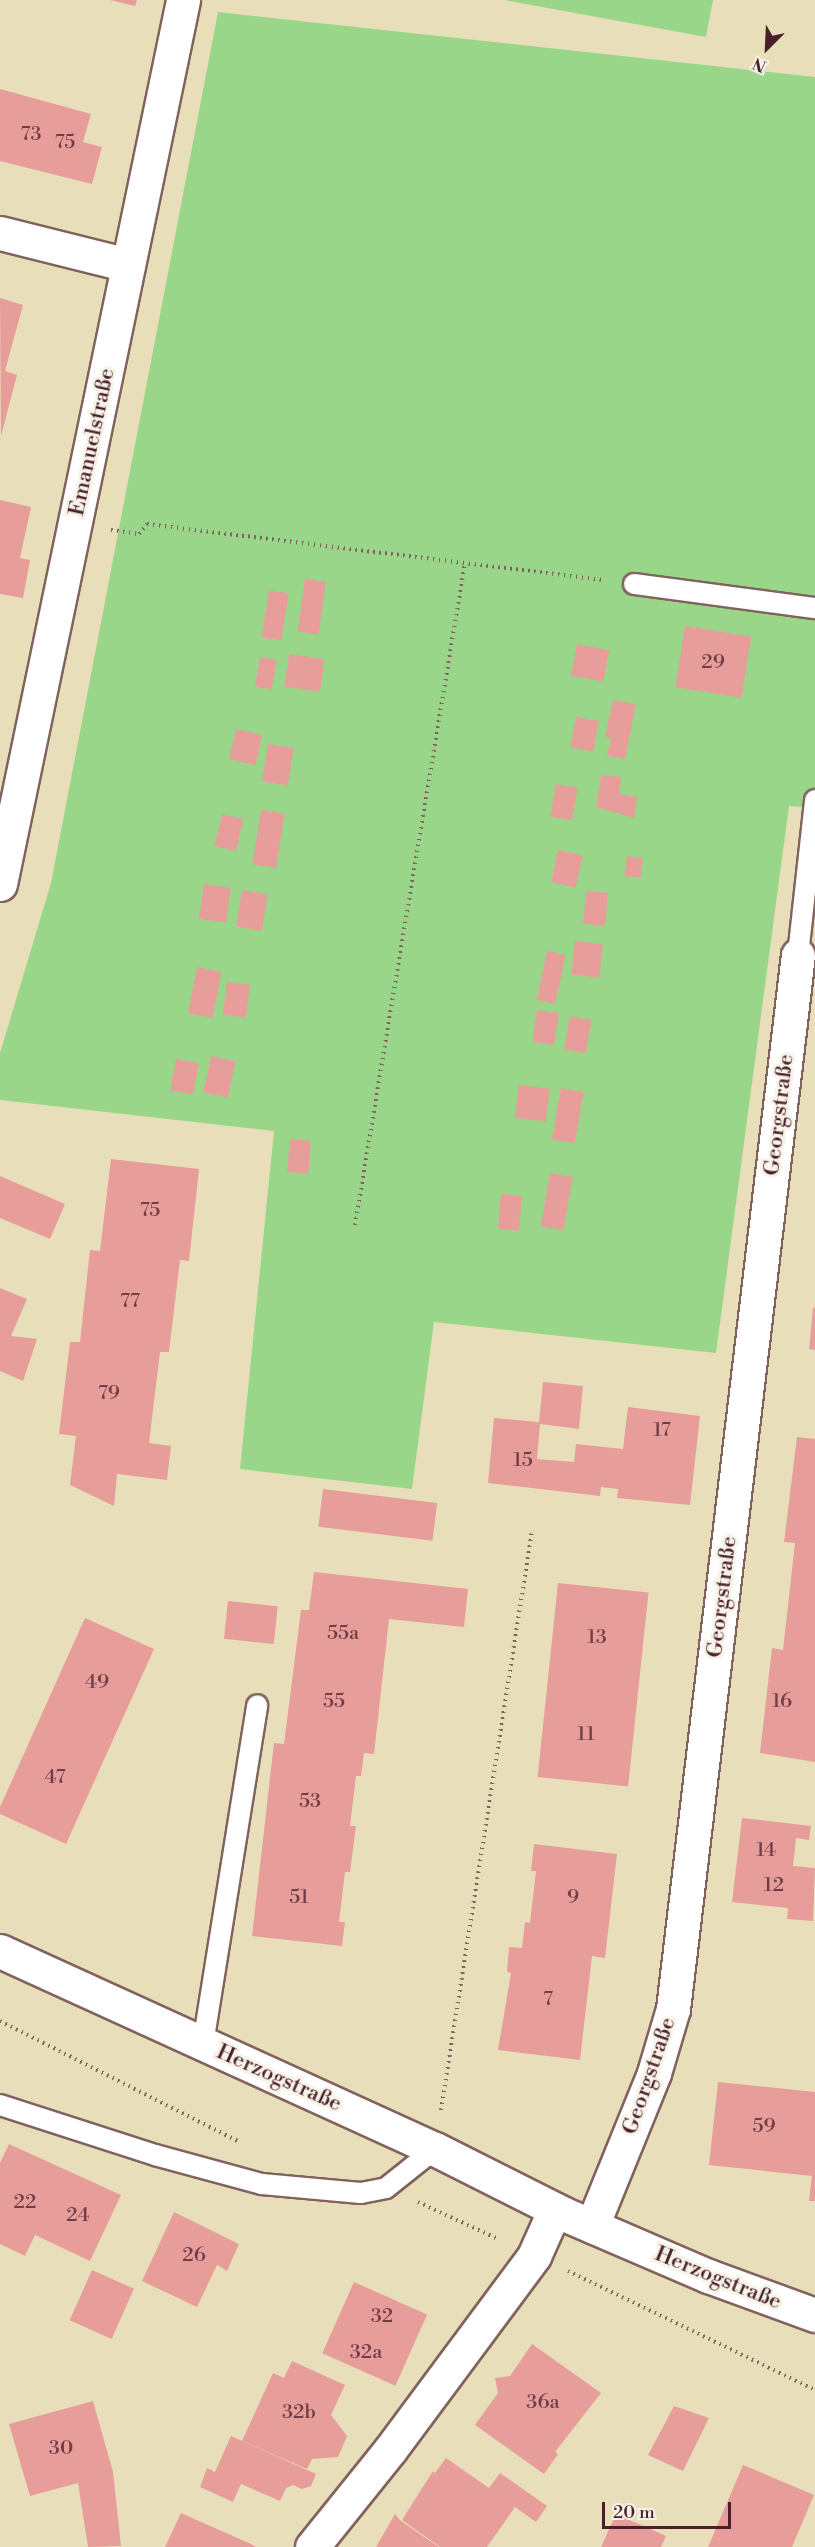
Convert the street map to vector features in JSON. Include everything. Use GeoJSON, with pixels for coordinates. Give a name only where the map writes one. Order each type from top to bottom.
{"type":"FeatureCollection","features":[{"type":"Feature","properties":{"kind":"street","name":"Emanuelstraße"},"geometry":{"type":"LineString","coordinates":[[0,885],[183,0]]}},
{"type":"Feature","properties":{"kind":"street"},"geometry":{"type":"LineString","coordinates":[[0,233],[128,265]]}},
{"type":"Feature","properties":{"kind":"street","name":"Georgstraße"},"geometry":{"type":"LineString","coordinates":[[592,2226],[654,2073],[673,2009],[798,955]]}},
{"type":"Feature","properties":{"kind":"street","name":"Herzogstraße"},"geometry":{"type":"LineString","coordinates":[[0,1951],[435,2149],[592,2226],[708,2276],[815,2315]]}},
{"type":"Feature","properties":{"kind":"street"},"geometry":{"type":"LineString","coordinates":[[312,2547],[390,2450],[528,2265],[555,2209]]}},
{"type":"Feature","properties":{"kind":"lane"},"geometry":{"type":"LineString","coordinates":[[634,584],[815,608]]}},
{"type":"Feature","properties":{"kind":"lane"},"geometry":{"type":"LineString","coordinates":[[798,955],[815,800]]}},
{"type":"Feature","properties":{"kind":"lane"},"geometry":{"type":"LineString","coordinates":[[204,2044],[257,1705]]}},
{"type":"Feature","properties":{"kind":"lane"},"geometry":{"type":"LineString","coordinates":[[0,2105],[154,2155],[262,2184],[361,2193],[387,2188],[435,2149]]}},
{"type":"Feature","properties":{"kind":"path"},"geometry":{"type":"LineString","coordinates":[[75,524],[139,534],[147,524],[634,584]]}},
{"type":"Feature","properties":{"kind":"path"},"geometry":{"type":"LineString","coordinates":[[355,1225],[465,563]]}},
{"type":"Feature","properties":{"kind":"path"},"geometry":{"type":"LineString","coordinates":[[435,2149],[532,1531]]}},
{"type":"Feature","properties":{"kind":"green space"},"geometry":{"type":"Polygon","coordinates":[[[504,0],[713,0],[706,37],[504,0]]]}},
{"type":"Feature","properties":{"kind":"green space"},"geometry":{"type":"Polygon","coordinates":[[[218,12],[815,77],[815,808],[789,806],[716,1353],[434,1322],[412,1489],[240,1469],[274,1131],[0,1100],[0,1053],[51,883],[218,12]]]}},
{"type":"Feature","properties":{"kind":"building"},"geometry":{"type":"Polygon","coordinates":[[[110,0],[137,0],[135,6],[110,0]]]}},
{"type":"Feature","properties":{"kind":"building"},"geometry":{"type":"Polygon","coordinates":[[[0,89],[91,114],[83,142],[102,147],[92,184],[0,161],[0,89]]]}},
{"type":"Feature","properties":{"kind":"building"},"geometry":{"type":"Polygon","coordinates":[[[0,298],[23,305],[5,371],[17,375],[1,436],[0,298]]]}},
{"type":"Feature","properties":{"kind":"building"},"geometry":{"type":"Polygon","coordinates":[[[0,500],[31,507],[20,558],[30,560],[23,598],[0,594],[0,500]]]}},
{"type":"Feature","properties":{"kind":"building"},"geometry":{"type":"Polygon","coordinates":[[[305,579],[326,582],[318,634],[298,631],[305,579]]]}},
{"type":"Feature","properties":{"kind":"building"},"geometry":{"type":"Polygon","coordinates":[[[269,590],[289,593],[281,641],[261,637],[269,590]]]}},
{"type":"Feature","properties":{"kind":"building"},"geometry":{"type":"Polygon","coordinates":[[[685,626],[751,636],[741,698],[675,687],[685,626]]]}},
{"type":"Feature","properties":{"kind":"building"},"geometry":{"type":"Polygon","coordinates":[[[577,644],[609,650],[603,682],[571,675],[577,644]]]}},
{"type":"Feature","properties":{"kind":"building"},"geometry":{"type":"Polygon","coordinates":[[[289,654],[325,659],[320,692],[284,687],[289,654]]]}},
{"type":"Feature","properties":{"kind":"building"},"geometry":{"type":"Polygon","coordinates":[[[260,657],[277,660],[272,689],[255,687],[260,657]]]}},
{"type":"Feature","properties":{"kind":"building"},"geometry":{"type":"Polygon","coordinates":[[[613,700],[636,704],[625,759],[607,756],[611,738],[605,737],[613,700]]]}},
{"type":"Feature","properties":{"kind":"building"},"geometry":{"type":"Polygon","coordinates":[[[576,717],[599,721],[593,752],[571,748],[576,717]]]}},
{"type":"Feature","properties":{"kind":"building"},"geometry":{"type":"Polygon","coordinates":[[[236,729],[262,735],[255,765],[229,759],[236,729]]]}},
{"type":"Feature","properties":{"kind":"building"},"geometry":{"type":"Polygon","coordinates":[[[268,744],[294,748],[288,786],[262,782],[268,744]]]}},
{"type":"Feature","properties":{"kind":"building"},"geometry":{"type":"Polygon","coordinates":[[[601,775],[621,777],[619,794],[637,797],[634,818],[596,807],[601,775]]]}},
{"type":"Feature","properties":{"kind":"building"},"geometry":{"type":"Polygon","coordinates":[[[556,784],[578,788],[572,820],[550,816],[556,784]]]}},
{"type":"Feature","properties":{"kind":"building"},"geometry":{"type":"Polygon","coordinates":[[[261,810],[285,814],[276,868],[252,864],[261,810]]]}},
{"type":"Feature","properties":{"kind":"building"},"geometry":{"type":"Polygon","coordinates":[[[222,814],[243,819],[236,851],[215,846],[222,814]]]}},
{"type":"Feature","properties":{"kind":"building"},"geometry":{"type":"Polygon","coordinates":[[[558,850],[582,855],[576,887],[551,882],[558,850]]]}},
{"type":"Feature","properties":{"kind":"building"},"geometry":{"type":"Polygon","coordinates":[[[627,856],[643,858],[640,878],[625,876],[627,856]]]}},
{"type":"Feature","properties":{"kind":"building"},"geometry":{"type":"Polygon","coordinates":[[[204,884],[231,888],[226,922],[199,919],[204,884]]]}},
{"type":"Feature","properties":{"kind":"building"},"geometry":{"type":"Polygon","coordinates":[[[242,890],[268,894],[262,931],[236,927],[242,890]]]}},
{"type":"Feature","properties":{"kind":"building"},"geometry":{"type":"Polygon","coordinates":[[[586,891],[608,893],[605,926],[583,924],[586,891]]]}},
{"type":"Feature","properties":{"kind":"building"},"geometry":{"type":"Polygon","coordinates":[[[575,941],[603,944],[599,978],[571,975],[575,941]]]}},
{"type":"Feature","properties":{"kind":"building"},"geometry":{"type":"Polygon","coordinates":[[[547,951],[566,955],[555,1004],[537,1000],[547,951]]]}},
{"type":"Feature","properties":{"kind":"building"},"geometry":{"type":"Polygon","coordinates":[[[197,967],[222,972],[213,1018],[188,1013],[197,967]]]}},
{"type":"Feature","properties":{"kind":"building"},"geometry":{"type":"Polygon","coordinates":[[[227,982],[250,985],[246,1018],[223,1015],[227,982]]]}},
{"type":"Feature","properties":{"kind":"building"},"geometry":{"type":"Polygon","coordinates":[[[537,1010],[559,1013],[554,1045],[533,1042],[537,1010]]]}},
{"type":"Feature","properties":{"kind":"building"},"geometry":{"type":"Polygon","coordinates":[[[570,1016],[592,1020],[586,1053],[564,1049],[570,1016]]]}},
{"type":"Feature","properties":{"kind":"building"},"geometry":{"type":"Polygon","coordinates":[[[211,1056],[235,1061],[228,1097],[203,1092],[211,1056]]]}},
{"type":"Feature","properties":{"kind":"building"},"geometry":{"type":"Polygon","coordinates":[[[176,1059],[199,1063],[193,1095],[170,1091],[176,1059]]]}},
{"type":"Feature","properties":{"kind":"building"},"geometry":{"type":"Polygon","coordinates":[[[519,1085],[550,1089],[546,1122],[515,1118],[519,1085]]]}},
{"type":"Feature","properties":{"kind":"building"},"geometry":{"type":"Polygon","coordinates":[[[561,1088],[584,1092],[575,1143],[552,1139],[561,1088]]]}},
{"type":"Feature","properties":{"kind":"building"},"geometry":{"type":"Polygon","coordinates":[[[290,1139],[311,1141],[308,1174],[287,1172],[290,1139]]]}},
{"type":"Feature","properties":{"kind":"building"},"geometry":{"type":"Polygon","coordinates":[[[111,1159],[199,1169],[189,1261],[180,1260],[169,1352],[160,1352],[149,1443],[171,1446],[167,1480],[117,1474],[114,1506],[70,1485],[76,1436],[59,1434],[70,1342],[80,1342],[90,1250],[100,1251],[111,1159]]]}},
{"type":"Feature","properties":{"kind":"building"},"geometry":{"type":"Polygon","coordinates":[[[550,1173],[573,1177],[563,1230],[541,1226],[550,1173]]]}},
{"type":"Feature","properties":{"kind":"building"},"geometry":{"type":"Polygon","coordinates":[[[0,1176],[65,1204],[50,1239],[0,1218],[0,1176]]]}},
{"type":"Feature","properties":{"kind":"building"},"geometry":{"type":"Polygon","coordinates":[[[501,1194],[522,1196],[519,1231],[498,1229],[501,1194]]]}},
{"type":"Feature","properties":{"kind":"building"},"geometry":{"type":"Polygon","coordinates":[[[0,1288],[27,1299],[11,1336],[37,1339],[23,1381],[0,1371],[0,1288]]]}},
{"type":"Feature","properties":{"kind":"building"},"geometry":{"type":"Polygon","coordinates":[[[813,1308],[815,1308],[815,1350],[809,1349],[813,1308]]]}},
{"type":"Feature","properties":{"kind":"building"},"geometry":{"type":"Polygon","coordinates":[[[543,1382],[583,1386],[579,1429],[540,1424],[537,1459],[574,1462],[576,1444],[623,1449],[628,1407],[700,1416],[690,1505],[617,1498],[618,1489],[601,1487],[600,1496],[488,1483],[494,1418],[539,1422],[543,1382]]]}},
{"type":"Feature","properties":{"kind":"building"},"geometry":{"type":"Polygon","coordinates":[[[797,1437],[815,1439],[815,1762],[760,1753],[772,1648],[783,1650],[795,1543],[784,1542],[797,1437]]]}},
{"type":"Feature","properties":{"kind":"building"},"geometry":{"type":"Polygon","coordinates":[[[323,1489],[437,1503],[433,1541],[318,1527],[323,1489]]]}},
{"type":"Feature","properties":{"kind":"building"},"geometry":{"type":"Polygon","coordinates":[[[314,1572],[468,1589],[464,1627],[389,1619],[374,1754],[364,1753],[361,1776],[356,1776],[350,1826],[356,1826],[350,1872],[345,1872],[339,1922],[345,1922],[342,1946],[252,1936],[274,1743],[284,1744],[301,1610],[309,1610],[314,1572]]]}},
{"type":"Feature","properties":{"kind":"building"},"geometry":{"type":"Polygon","coordinates":[[[558,1583],[649,1593],[628,1786],[538,1777],[558,1583]]]}},
{"type":"Feature","properties":{"kind":"building"},"geometry":{"type":"Polygon","coordinates":[[[228,1601],[278,1606],[274,1644],[224,1639],[228,1601]]]}},
{"type":"Feature","properties":{"kind":"building"},"geometry":{"type":"Polygon","coordinates":[[[85,1618],[154,1649],[66,1844],[0,1814],[0,1807],[85,1618]]]}},
{"type":"Feature","properties":{"kind":"building"},"geometry":{"type":"Polygon","coordinates":[[[742,1818],[811,1826],[809,1840],[796,1838],[793,1866],[815,1868],[813,1921],[787,1919],[788,1908],[732,1902],[742,1818]]]}},
{"type":"Feature","properties":{"kind":"building"},"geometry":{"type":"Polygon","coordinates":[[[534,1844],[617,1854],[605,1958],[592,1956],[580,2060],[498,2050],[511,1973],[507,1972],[509,1947],[522,1948],[525,1922],[530,1923],[536,1871],[531,1871],[534,1844]]]}},
{"type":"Feature","properties":{"kind":"building"},"geometry":{"type":"Polygon","coordinates":[[[718,2082],[815,2092],[815,2201],[809,2201],[812,2176],[709,2165],[718,2082]]]}},
{"type":"Feature","properties":{"kind":"building"},"geometry":{"type":"Polygon","coordinates":[[[9,2144],[121,2195],[90,2261],[35,2235],[25,2256],[0,2244],[0,2163],[9,2144]]]}},
{"type":"Feature","properties":{"kind":"building"},"geometry":{"type":"Polygon","coordinates":[[[174,2212],[239,2244],[227,2271],[217,2265],[197,2307],[142,2281],[174,2212]]]}},
{"type":"Feature","properties":{"kind":"building"},"geometry":{"type":"Polygon","coordinates":[[[92,2270],[134,2289],[112,2339],[70,2320],[92,2270]]]}},
{"type":"Feature","properties":{"kind":"building"},"geometry":{"type":"Polygon","coordinates":[[[354,2282],[427,2315],[395,2386],[322,2353],[354,2282]]]}},
{"type":"Feature","properties":{"kind":"building"},"geometry":{"type":"Polygon","coordinates":[[[532,2344],[601,2393],[555,2452],[558,2454],[544,2474],[475,2425],[498,2393],[495,2378],[510,2376],[532,2344]]]}},
{"type":"Feature","properties":{"kind":"building"},"geometry":{"type":"Polygon","coordinates":[[[292,2361],[345,2385],[331,2415],[347,2436],[338,2457],[312,2459],[307,2469],[242,2441],[273,2373],[284,2378],[292,2361]]]}},
{"type":"Feature","properties":{"kind":"building"},"geometry":{"type":"Polygon","coordinates":[[[93,2401],[113,2472],[121,2546],[88,2547],[78,2483],[30,2496],[9,2424],[93,2401]]]}},
{"type":"Feature","properties":{"kind":"building"},"geometry":{"type":"Polygon","coordinates":[[[674,2406],[709,2418],[683,2471],[648,2455],[674,2406]]]}},
{"type":"Feature","properties":{"kind":"building"},"geometry":{"type":"Polygon","coordinates":[[[231,2436],[316,2474],[311,2486],[302,2489],[293,2485],[286,2488],[280,2501],[241,2484],[233,2502],[200,2487],[207,2468],[215,2472],[231,2436]]]}},
{"type":"Feature","properties":{"kind":"building"},"geometry":{"type":"Polygon","coordinates":[[[446,2458],[489,2488],[500,2473],[547,2506],[536,2522],[515,2507],[487,2547],[440,2547],[402,2520],[433,2471],[435,2473],[446,2458]]]}},
{"type":"Feature","properties":{"kind":"building"},"geometry":{"type":"Polygon","coordinates":[[[743,2465],[814,2495],[792,2547],[708,2547],[743,2465]]]}},
{"type":"Feature","properties":{"kind":"building"},"geometry":{"type":"Polygon","coordinates":[[[181,2513],[251,2544],[256,2547],[165,2547],[181,2513]]]}},
{"type":"Feature","properties":{"kind":"building"},"geometry":{"type":"Polygon","coordinates":[[[395,2514],[401,2521],[439,2547],[376,2547],[395,2514]]]}},
{"type":"Feature","properties":{"kind":"building"},"geometry":{"type":"Polygon","coordinates":[[[616,2514],[666,2536],[661,2547],[601,2547],[616,2514]]]}}]}
